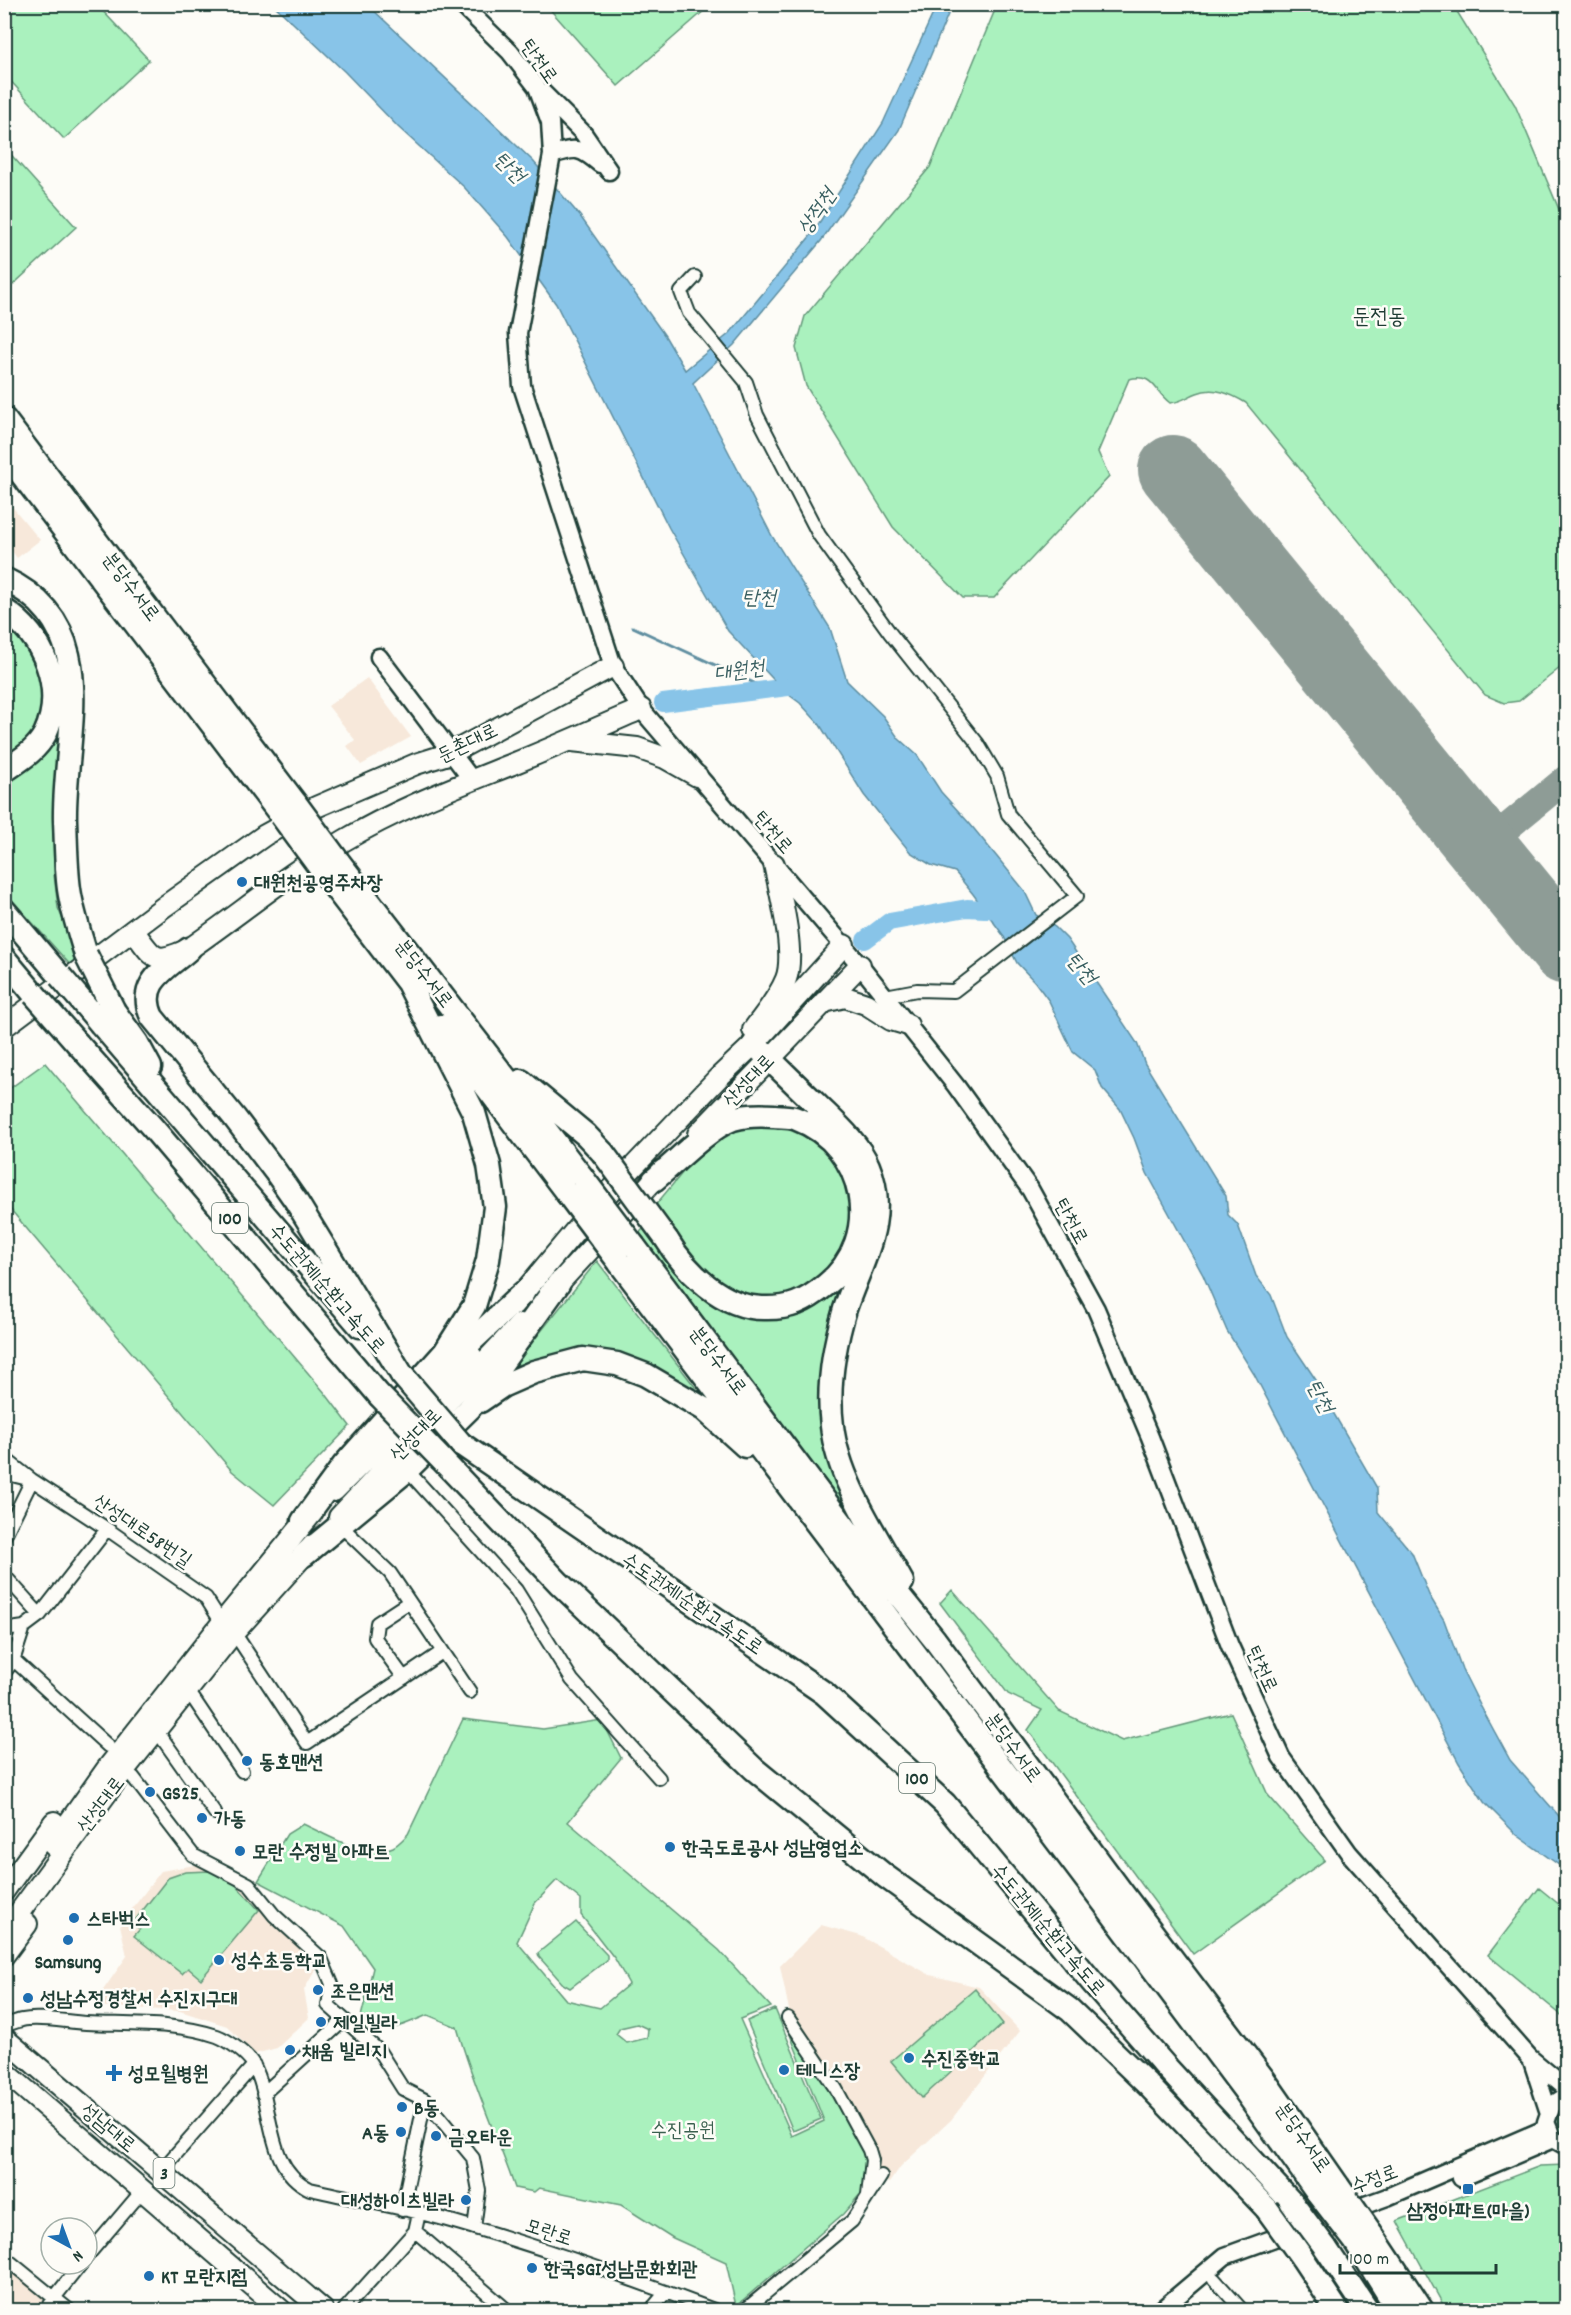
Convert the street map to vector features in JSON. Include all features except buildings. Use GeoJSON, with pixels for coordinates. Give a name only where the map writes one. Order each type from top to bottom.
{"type":"FeatureCollection","features":[{"type":"Feature","properties":{"kind":"highway","name":"분당수서로"},"geometry":{"type":"LineString","coordinates":[[4,419],[297,808],[330,866],[407,981],[574,1185],[626,1254],[935,1641],[1265,2081],[1328,2190]]}},
{"type":"Feature","properties":{"kind":"highway","name":"분당수서로"},"geometry":{"type":"LineString","coordinates":[[4,451],[297,808]]}},
{"type":"Feature","properties":{"kind":"highway"},"geometry":{"type":"LineString","coordinates":[[4,579],[22,587],[45,606],[58,626],[68,650],[72,671],[73,699],[65,818],[69,890],[86,956],[108,1018]]}},
{"type":"Feature","properties":{"kind":"highway"},"geometry":{"type":"LineString","coordinates":[[4,610],[20,620],[36,638],[48,669],[53,712],[44,735],[31,752],[4,771]]}},
{"type":"Feature","properties":{"kind":"highway","name":"분당수서로"},"geometry":{"type":"LineString","coordinates":[[330,866],[482,1046],[574,1185]]}},
{"type":"Feature","properties":{"kind":"highway","name":"수도권제1순환고속도로"},"geometry":{"type":"LineString","coordinates":[[4,910],[60,976],[108,1018],[174,1110],[461,1444],[824,1693],[945,1804],[1092,1982],[1167,2068],[1292,2203],[1367,2310]]}},
{"type":"Feature","properties":{"kind":"highway"},"geometry":{"type":"LineString","coordinates":[[189,949],[153,981],[147,999],[153,1017],[256,1145],[282,1181],[402,1375]]}},
{"type":"Feature","properties":{"kind":"highway","name":"수도권제1순환고속도로"},"geometry":{"type":"LineString","coordinates":[[4,958],[389,1401],[559,1583],[754,1769],[885,1876],[1070,2010],[1163,2100],[1267,2209],[1337,2310]]}},
{"type":"Feature","properties":{"kind":"highway"},"geometry":{"type":"LineString","coordinates":[[4,967],[34,994]]}},
{"type":"Feature","properties":{"kind":"highway"},"geometry":{"type":"LineString","coordinates":[[303,1521],[389,1401],[445,1352],[474,1306],[488,1260],[495,1207],[489,1165],[474,1113],[407,981]]}},
{"type":"Feature","properties":{"kind":"highway"},"geometry":{"type":"LineString","coordinates":[[482,1046],[586,1135],[603,1153],[675,1254],[698,1278],[726,1298],[752,1308],[780,1308],[808,1299],[835,1278],[846,1264],[851,1257],[861,1227],[862,1198],[842,1152],[821,1132],[795,1118],[761,1115],[734,1119],[709,1133],[654,1180]]}},
{"type":"Feature","properties":{"kind":"highway"},"geometry":{"type":"LineString","coordinates":[[762,1051],[851,1141],[868,1165],[876,1191],[877,1221],[846,1308],[835,1347],[831,1388],[832,1426],[842,1469],[935,1641]]}},
{"type":"Feature","properties":{"kind":"highway","name":"분당수서로"},"geometry":{"type":"LineString","coordinates":[[626,1254],[785,1483],[1245,2091],[1328,2190],[1422,2310]]}},
{"type":"Feature","properties":{"kind":"highway"},"geometry":{"type":"LineString","coordinates":[[304,1555],[406,1470],[469,1408],[559,1284]]}},
{"type":"Feature","properties":{"kind":"highway"},"geometry":{"type":"LineString","coordinates":[[389,1401],[523,1293]]}},
{"type":"Feature","properties":{"kind":"highway"},"geometry":{"type":"LineString","coordinates":[[469,1408],[502,1386],[534,1372],[583,1359],[617,1364],[646,1375],[704,1409],[785,1483]]}},
{"type":"Feature","properties":{"kind":"highway","name":"분당수서로"},"geometry":{"type":"LineString","coordinates":[[1363,2237],[1398,2310]]}},
{"type":"Feature","properties":{"kind":"main road","name":"탄천로"},"geometry":{"type":"LineString","coordinates":[[461,4],[510,52],[537,87],[550,122],[552,157],[518,333],[522,386],[613,666],[641,710],[844,945],[885,996],[956,1086],[1030,1189],[1096,1309],[1150,1437],[1230,1646],[1281,1757],[1349,1853],[1530,2058],[1566,2088]]}},
{"type":"Feature","properties":{"kind":"main road"},"geometry":{"type":"LineString","coordinates":[[537,87],[583,133],[609,171],[588,154],[572,148],[552,157]]}},
{"type":"Feature","properties":{"kind":"main road"},"geometry":{"type":"LineString","coordinates":[[379,657],[472,780]]}},
{"type":"Feature","properties":{"kind":"main road","name":"둔촌대로"},"geometry":{"type":"LineString","coordinates":[[133,930],[265,836],[297,808],[451,753],[613,666]]}},
{"type":"Feature","properties":{"kind":"main road","name":"둔촌대로"},"geometry":{"type":"LineString","coordinates":[[189,949],[295,872],[345,840],[381,821],[472,780],[641,710]]}},
{"type":"Feature","properties":{"kind":"main road"},"geometry":{"type":"LineString","coordinates":[[569,741],[637,747],[665,758],[697,776]]}},
{"type":"Feature","properties":{"kind":"main road"},"geometry":{"type":"LineString","coordinates":[[719,1077],[775,1001],[787,977],[789,952],[783,904],[774,864]]}},
{"type":"Feature","properties":{"kind":"main road"},"geometry":{"type":"LineString","coordinates":[[7,1024],[133,930],[152,955],[158,959],[165,959],[189,949]]}},
{"type":"Feature","properties":{"kind":"main road","name":"산성대로"},"geometry":{"type":"LineString","coordinates":[[4,1912],[119,1775],[230,1636],[394,1455],[559,1284],[654,1180],[762,1051],[844,945]]}},
{"type":"Feature","properties":{"kind":"main road","name":"산성대로"},"geometry":{"type":"LineString","coordinates":[[4,1934],[119,1775],[222,1623],[303,1521],[476,1349],[595,1207],[719,1077],[762,1051],[824,1002],[860,965]]}},
{"type":"Feature","properties":{"kind":"main road"},"geometry":{"type":"LineString","coordinates":[[824,1002],[845,997],[866,1004],[891,1020],[908,1025]]}},
{"type":"Feature","properties":{"kind":"main road"},"geometry":{"type":"LineString","coordinates":[[4,1955],[119,1775],[162,1738],[257,1619],[304,1555]]}},
{"type":"Feature","properties":{"kind":"main road"},"geometry":{"type":"LineString","coordinates":[[8,1879],[108,1746],[146,1701],[222,1623]]}},
{"type":"Feature","properties":{"kind":"main road","name":"성남대로"},"geometry":{"type":"LineString","coordinates":[[4,2038],[323,2310]]}},
{"type":"Feature","properties":{"kind":"main road"},"geometry":{"type":"LineString","coordinates":[[1530,2058],[1556,2138]]}},
{"type":"Feature","properties":{"kind":"main road","name":"성남대로"},"geometry":{"type":"LineString","coordinates":[[4,2071],[281,2310]]}},
{"type":"Feature","properties":{"kind":"main road"},"geometry":{"type":"LineString","coordinates":[[1548,2110],[1556,2100],[1566,2096]]}},
{"type":"Feature","properties":{"kind":"main road","name":"수정로"},"geometry":{"type":"LineString","coordinates":[[1179,2310],[1230,2265],[1395,2205],[1556,2138]]}},
{"type":"Feature","properties":{"kind":"main road","name":"수정로"},"geometry":{"type":"LineString","coordinates":[[1161,2310],[1226,2256],[1556,2138]]}},
{"type":"Feature","properties":{"kind":"street"},"geometry":{"type":"LineString","coordinates":[[695,277],[681,292],[689,313],[746,382],[757,415],[819,535],[890,633],[978,744],[998,776],[1008,814],[1077,896],[954,992],[916,990],[885,996]]}},
{"type":"Feature","properties":{"kind":"street","name":"산성대로58번길"},"geometry":{"type":"LineString","coordinates":[[4,1458],[32,1480],[206,1598],[222,1623]]}},
{"type":"Feature","properties":{"kind":"street"},"geometry":{"type":"LineString","coordinates":[[406,1470],[516,1590],[572,1680],[659,1778]]}},
{"type":"Feature","properties":{"kind":"street"},"geometry":{"type":"LineString","coordinates":[[4,1473],[32,1480],[4,1537]]}},
{"type":"Feature","properties":{"kind":"street"},"geometry":{"type":"LineString","coordinates":[[340,1525],[390,1573],[470,1692]]}},
{"type":"Feature","properties":{"kind":"street"},"geometry":{"type":"LineString","coordinates":[[4,1630],[24,1627],[40,1615],[107,1529]]}},
{"type":"Feature","properties":{"kind":"street"},"geometry":{"type":"LineString","coordinates":[[4,1575],[40,1615]]}},
{"type":"Feature","properties":{"kind":"street"},"geometry":{"type":"LineString","coordinates":[[404,1678],[375,1638],[377,1623],[409,1602]]}},
{"type":"Feature","properties":{"kind":"street"},"geometry":{"type":"LineString","coordinates":[[4,1673],[13,1661],[24,1627]]}},
{"type":"Feature","properties":{"kind":"street"},"geometry":{"type":"LineString","coordinates":[[239,1640],[307,1743],[442,1652]]}},
{"type":"Feature","properties":{"kind":"street"},"geometry":{"type":"LineString","coordinates":[[4,1651],[108,1746]]}},
{"type":"Feature","properties":{"kind":"street"},"geometry":{"type":"LineString","coordinates":[[193,1698],[242,1771]]}},
{"type":"Feature","properties":{"kind":"street"},"geometry":{"type":"LineString","coordinates":[[162,1738],[214,1814]]}},
{"type":"Feature","properties":{"kind":"street"},"geometry":{"type":"LineString","coordinates":[[119,1775],[193,1855],[249,1884],[274,1915],[321,1958],[332,1984],[328,2005],[343,2021],[379,2051],[403,2089],[425,2100],[473,2158],[479,2191],[474,2228]]}},
{"type":"Feature","properties":{"kind":"street"},"geometry":{"type":"LineString","coordinates":[[788,2018],[836,2090],[869,2150],[872,2160],[868,2195]]}},
{"type":"Feature","properties":{"kind":"street"},"geometry":{"type":"LineString","coordinates":[[4,2026],[23,2019],[175,2027],[219,2037],[248,2057],[254,2065],[161,2171]]}},
{"type":"Feature","properties":{"kind":"street"},"geometry":{"type":"LineString","coordinates":[[263,2094],[343,2021]]}},
{"type":"Feature","properties":{"kind":"street","name":"모란로"},"geometry":{"type":"LineString","coordinates":[[254,2065],[274,2143],[293,2179],[310,2189],[419,2213],[474,2228],[575,2260],[714,2310]]}},
{"type":"Feature","properties":{"kind":"street"},"geometry":{"type":"LineString","coordinates":[[402,2210],[425,2100]]}},
{"type":"Feature","properties":{"kind":"street"},"geometry":{"type":"LineString","coordinates":[[745,2310],[852,2221],[881,2176]]}},
{"type":"Feature","properties":{"kind":"street"},"geometry":{"type":"LineString","coordinates":[[99,2242],[144,2190]]}},
{"type":"Feature","properties":{"kind":"street"},"geometry":{"type":"LineString","coordinates":[[344,2310],[415,2231],[419,2213]]}},
{"type":"Feature","properties":{"kind":"street"},"geometry":{"type":"LineString","coordinates":[[415,2231],[507,2310]]}},
{"type":"Feature","properties":{"kind":"street"},"geometry":{"type":"LineString","coordinates":[[4,2256],[69,2310]]}},
{"type":"Feature","properties":{"kind":"street"},"geometry":{"type":"LineString","coordinates":[[47,2310],[71,2276]]}},
{"type":"Feature","properties":{"kind":"street"},"geometry":{"type":"LineString","coordinates":[[1214,2279],[1236,2308]]}},
{"type":"Feature","properties":{"kind":"street"},"geometry":{"type":"LineString","coordinates":[[651,2310],[666,2292]]}},
{"type":"Feature","properties":{"kind":"shaded area"},"geometry":{"type":"Polygon","coordinates":[[[5,498],[40,540],[17,558],[5,542],[5,498]]]}},
{"type":"Feature","properties":{"kind":"shaded area"},"geometry":{"type":"Polygon","coordinates":[[[367,678],[411,737],[361,765],[347,746],[355,740],[328,706],[367,678]]]}},
{"type":"Feature","properties":{"kind":"shaded area","name":"성수초등학교"},"geometry":{"type":"Polygon","coordinates":[[[201,1864],[245,1884],[270,1918],[318,1965],[304,1990],[309,2018],[277,2048],[255,2054],[227,2026],[180,2011],[92,2006],[127,1956],[120,1925],[161,1871],[201,1864]]]}},
{"type":"Feature","properties":{"kind":"shaded area","name":"수진중학교"},"geometry":{"type":"Polygon","coordinates":[[[821,1925],[861,1936],[930,1975],[979,1987],[1020,2031],[951,2120],[901,2166],[889,2183],[874,2176],[867,2131],[789,2010],[780,1966],[821,1925]]]}},
{"type":"Feature","properties":{"kind":"shaded area"},"geometry":{"type":"Polygon","coordinates":[[[4,2264],[45,2298],[38,2310],[5,2310],[4,2264]]]}},
{"type":"Feature","properties":{"kind":"green space"},"geometry":{"type":"Polygon","coordinates":[[[5,4],[97,5],[149,60],[64,139],[5,75],[5,4]]]}},
{"type":"Feature","properties":{"kind":"green space"},"geometry":{"type":"Polygon","coordinates":[[[546,5],[701,5],[705,10],[618,86],[546,5]]]}},
{"type":"Feature","properties":{"kind":"green space"},"geometry":{"type":"Polygon","coordinates":[[[997,5],[1453,5],[1515,105],[1566,226],[1566,663],[1519,701],[1504,703],[1485,695],[1246,403],[1222,392],[1203,391],[1170,403],[1144,378],[1129,379],[1098,452],[1109,477],[994,598],[963,598],[893,527],[806,386],[796,348],[805,316],[930,167],[997,5]]]}},
{"type":"Feature","properties":{"kind":"green space"},"geometry":{"type":"Polygon","coordinates":[[[5,148],[76,227],[5,292],[5,148]]]}},
{"type":"Feature","properties":{"kind":"green space"},"geometry":{"type":"Polygon","coordinates":[[[4,621],[32,647],[42,684],[41,708],[32,735],[4,760],[4,621]]]}},
{"type":"Feature","properties":{"kind":"green space"},"geometry":{"type":"Polygon","coordinates":[[[62,722],[53,814],[54,874],[58,908],[75,948],[82,978],[5,892],[4,784],[23,772],[38,758],[62,722]]]}},
{"type":"Feature","properties":{"kind":"green space"},"geometry":{"type":"Polygon","coordinates":[[[45,1063],[325,1393],[350,1426],[274,1505],[232,1471],[5,1203],[5,1092],[45,1063]]]}},
{"type":"Feature","properties":{"kind":"green space"},"geometry":{"type":"Polygon","coordinates":[[[783,1125],[810,1135],[836,1157],[854,1195],[845,1251],[805,1292],[780,1300],[749,1299],[718,1285],[681,1248],[653,1208],[713,1136],[744,1127],[783,1125]]]}},
{"type":"Feature","properties":{"kind":"green space"},"geometry":{"type":"Polygon","coordinates":[[[644,1228],[715,1304],[756,1320],[792,1317],[844,1286],[822,1376],[860,1532],[637,1235],[644,1228]]]}},
{"type":"Feature","properties":{"kind":"green space"},"geometry":{"type":"Polygon","coordinates":[[[597,1261],[703,1397],[581,1354],[535,1360],[511,1369],[597,1261]]]}},
{"type":"Feature","properties":{"kind":"green space"},"geometry":{"type":"Polygon","coordinates":[[[952,1590],[1059,1711],[1122,1741],[1231,1713],[1268,1795],[1325,1860],[1193,1954],[1028,1730],[1042,1710],[1008,1694],[940,1603],[952,1590]]]}},
{"type":"Feature","properties":{"kind":"green space","name":"수진공원"},"geometry":{"type":"Polygon","coordinates":[[[463,1719],[543,1729],[602,1720],[621,1758],[568,1822],[719,1950],[771,2007],[740,2019],[792,2136],[824,2121],[787,2027],[816,2064],[864,2151],[866,2160],[863,2191],[843,2214],[736,2306],[726,2262],[673,2238],[621,2205],[539,2188],[534,2192],[515,2188],[477,2088],[457,2027],[428,2015],[394,2028],[378,2029],[359,2025],[373,1968],[344,1926],[258,1881],[287,1834],[303,1824],[335,1840],[371,1850],[393,1847],[408,1834],[463,1719]],[[557,1880],[535,1903],[517,1942],[566,2000],[600,2008],[629,1984],[615,1959],[581,1915],[581,1900],[557,1880]],[[637,2024],[620,2028],[616,2034],[627,2043],[647,2038],[648,2029],[637,2024]]]}},
{"type":"Feature","properties":{"kind":"green space"},"geometry":{"type":"Polygon","coordinates":[[[210,1871],[232,1881],[259,1910],[201,1979],[188,1968],[182,1974],[134,1936],[140,1929],[132,1924],[168,1878],[185,1872],[210,1871]]]}},
{"type":"Feature","properties":{"kind":"green space"},"geometry":{"type":"Polygon","coordinates":[[[1539,1888],[1566,1910],[1566,2019],[1488,1955],[1539,1888]]]}},
{"type":"Feature","properties":{"kind":"green space"},"geometry":{"type":"Polygon","coordinates":[[[576,1922],[607,1955],[607,1960],[570,1988],[563,1984],[538,1953],[576,1922]]]}},
{"type":"Feature","properties":{"kind":"green space"},"geometry":{"type":"Polygon","coordinates":[[[975,1989],[1003,2024],[922,2098],[891,2061],[975,1989]]]}},
{"type":"Feature","properties":{"kind":"green space","name":"테니스장"},"geometry":{"type":"Polygon","coordinates":[[[775,2009],[821,2119],[793,2131],[747,2021],[775,2009]]]}},
{"type":"Feature","properties":{"kind":"green space"},"geometry":{"type":"Polygon","coordinates":[[[1566,2108],[1566,2134],[1560,2128],[1558,2121],[1560,2114],[1566,2108]]]}},
{"type":"Feature","properties":{"kind":"green space"},"geometry":{"type":"Polygon","coordinates":[[[1566,2165],[1566,2310],[1446,2310],[1397,2221],[1540,2166],[1566,2165]]]}},
{"type":"Feature","properties":{"kind":"water","name":"탄천"},"geometry":{"type":"Polygon","coordinates":[[[274,5],[368,5],[533,161],[580,216],[665,336],[685,370],[730,333],[812,234],[883,123],[937,5],[952,5],[899,130],[821,241],[734,345],[693,383],[772,536],[830,628],[847,681],[883,716],[899,739],[917,755],[941,792],[1024,890],[1036,915],[1055,927],[1067,939],[1137,1043],[1145,1064],[1226,1196],[1228,1215],[1238,1225],[1256,1276],[1271,1295],[1287,1337],[1316,1380],[1377,1488],[1378,1512],[1412,1553],[1429,1595],[1444,1620],[1462,1669],[1510,1760],[1566,1824],[1566,1870],[1517,1835],[1484,1802],[1459,1763],[1254,1374],[1227,1331],[1203,1275],[1147,1173],[1120,1109],[1102,1088],[1095,1070],[1073,1052],[1049,1001],[1017,963],[1003,935],[955,872],[931,865],[910,852],[864,795],[820,725],[800,703],[785,692],[728,631],[669,528],[556,304],[508,237],[464,187],[398,127],[345,72],[274,5]]]}},
{"type":"Feature","properties":{"kind":"waterway"},"geometry":{"type":"LineString","coordinates":[[633,627],[765,688]]}},
{"type":"Feature","properties":{"kind":"waterway","name":"대원천"},"geometry":{"type":"LineString","coordinates":[[663,703],[804,685]]}},
{"type":"Feature","properties":{"kind":"waterway"},"geometry":{"type":"LineString","coordinates":[[865,940],[889,922],[967,908],[1002,910]]}},
{"type":"Feature","properties":{"kind":"taxiway"},"geometry":{"type":"LineString","coordinates":[[1482,848],[1566,779]]}},
{"type":"Feature","properties":{"kind":"runway"},"geometry":{"type":"LineString","coordinates":[[1173,470],[1566,950]]}},
{"type":"Feature","properties":{"kind":"place","name":"대원천공영주차장"},"geometry":{"type":"Point","coordinates":[242,882]}},
{"type":"Feature","properties":{"kind":"place","name":"동호맨션"},"geometry":{"type":"Point","coordinates":[247,1761]}},
{"type":"Feature","properties":{"kind":"place","name":"GS25"},"geometry":{"type":"Point","coordinates":[150,1792]}},
{"type":"Feature","properties":{"kind":"place","name":"가동"},"geometry":{"type":"Point","coordinates":[202,1818]}},
{"type":"Feature","properties":{"kind":"place","name":"한국도로공사 성남영업소"},"geometry":{"type":"Point","coordinates":[670,1847]}},
{"type":"Feature","properties":{"kind":"place","name":"모란 수정빌 아파트"},"geometry":{"type":"Point","coordinates":[240,1851]}},
{"type":"Feature","properties":{"kind":"place","name":"스타벅스"},"geometry":{"type":"Point","coordinates":[74,1918]}},
{"type":"Feature","properties":{"kind":"place","name":"Samsung"},"geometry":{"type":"Point","coordinates":[68,1940]}},
{"type":"Feature","properties":{"kind":"place","name":"성수초등학교"},"geometry":{"type":"Point","coordinates":[219,1960]}},
{"type":"Feature","properties":{"kind":"place","name":"조은맨션"},"geometry":{"type":"Point","coordinates":[318,1990]}},
{"type":"Feature","properties":{"kind":"place","name":"성남수정경찰서 수진지구대"},"geometry":{"type":"Point","coordinates":[28,1998]}},
{"type":"Feature","properties":{"kind":"place","name":"제일빌라"},"geometry":{"type":"Point","coordinates":[321,2022]}},
{"type":"Feature","properties":{"kind":"place","name":"채움 빌리지"},"geometry":{"type":"Point","coordinates":[290,2050]}},
{"type":"Feature","properties":{"kind":"place","name":"수진중학교"},"geometry":{"type":"Point","coordinates":[909,2058]}},
{"type":"Feature","properties":{"kind":"place","name":"테니스장"},"geometry":{"type":"Point","coordinates":[784,2070]}},
{"type":"Feature","properties":{"kind":"place","name":"성모윌병원"},"geometry":{"type":"Point","coordinates":[114,2073]}},
{"type":"Feature","properties":{"kind":"place","name":"B동"},"geometry":{"type":"Point","coordinates":[402,2107]}},
{"type":"Feature","properties":{"kind":"place","name":"A동"},"geometry":{"type":"Point","coordinates":[401,2132]}},
{"type":"Feature","properties":{"kind":"place","name":"금오타운"},"geometry":{"type":"Point","coordinates":[436,2136]}},
{"type":"Feature","properties":{"kind":"place","name":"삼정아파트(마을)"},"geometry":{"type":"Point","coordinates":[1468,2189]}},
{"type":"Feature","properties":{"kind":"place","name":"대성하이츠빌라"},"geometry":{"type":"Point","coordinates":[466,2200]}},
{"type":"Feature","properties":{"kind":"place","name":"한국SGI성남문화회관"},"geometry":{"type":"Point","coordinates":[532,2268]}},
{"type":"Feature","properties":{"kind":"place","name":"KT 모란지점"},"geometry":{"type":"Point","coordinates":[149,2276]}},
{"type":"Feature","properties":{"kind":"district","name":"둔전동"},"geometry":{"type":"Point","coordinates":[1379,315]}},
{"type":"Feature","properties":{"kind":"water label","name":"상적천"},"geometry":{"type":"Point","coordinates":[816,211]}}]}
